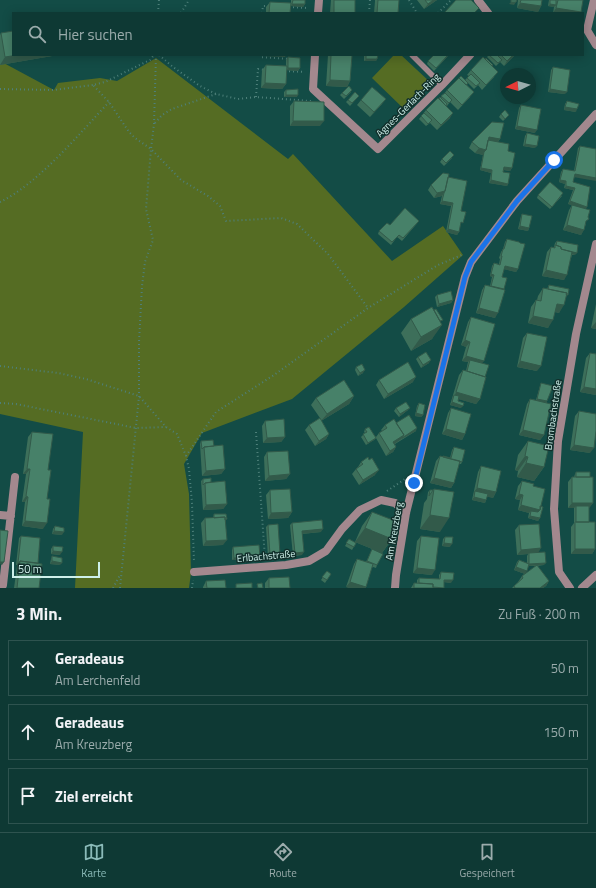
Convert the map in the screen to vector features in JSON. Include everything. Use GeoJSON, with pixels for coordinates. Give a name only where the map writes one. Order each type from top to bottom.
{"type":"FeatureCollection","features":[{"type":"Feature","properties":{"kind":"street"},"geometry":{"type":"LineString","coordinates":[[318,11],[319,0]]}},
{"type":"Feature","properties":{"kind":"street"},"geometry":{"type":"LineString","coordinates":[[478,0],[487,12]]}},
{"type":"Feature","properties":{"kind":"street"},"geometry":{"type":"LineString","coordinates":[[594,0],[585,30],[596,45]]}},
{"type":"Feature","properties":{"kind":"street","name":"Agnes-Gerlach-Ring"},"geometry":{"type":"LineString","coordinates":[[315,56],[313,89],[378,149],[469,56]]}},
{"type":"Feature","properties":{"kind":"street","name":"Am Kreuzberg"},"geometry":{"type":"LineString","coordinates":[[395,588],[406,513],[465,277],[471,262],[517,201],[596,114]]}},
{"type":"Feature","properties":{"kind":"street","name":"Brombachstraße"},"geometry":{"type":"LineString","coordinates":[[570,588],[559,572],[554,509],[558,441],[576,334],[596,244]]}},
{"type":"Feature","properties":{"kind":"street"},"geometry":{"type":"LineString","coordinates":[[3,585],[15,477]]}},
{"type":"Feature","properties":{"kind":"street","name":"Erlbachstraße"},"geometry":{"type":"LineString","coordinates":[[194,572],[266,567],[309,561],[326,551],[342,529],[360,510],[381,500],[395,503],[406,513]]}},
{"type":"Feature","properties":{"kind":"street"},"geometry":{"type":"LineString","coordinates":[[0,514],[10,516]]}},
{"type":"Feature","properties":{"kind":"street"},"geometry":{"type":"LineString","coordinates":[[582,588],[596,575]]}},
{"type":"Feature","properties":{"kind":"lane"},"geometry":{"type":"LineString","coordinates":[[413,56],[442,85]]}},
{"type":"Feature","properties":{"kind":"path"},"geometry":{"type":"LineString","coordinates":[[158,12],[159,0]]}},
{"type":"Feature","properties":{"kind":"path"},"geometry":{"type":"LineString","coordinates":[[182,12],[189,0]]}},
{"type":"Feature","properties":{"kind":"path"},"geometry":{"type":"LineString","coordinates":[[369,12],[370,0]]}},
{"type":"Feature","properties":{"kind":"path"},"geometry":{"type":"LineString","coordinates":[[409,0],[416,12]]}},
{"type":"Feature","properties":{"kind":"path"},"geometry":{"type":"LineString","coordinates":[[439,12],[451,0]]}},
{"type":"Feature","properties":{"kind":"path"},"geometry":{"type":"LineString","coordinates":[[262,12],[263,6],[271,6]]}},
{"type":"Feature","properties":{"kind":"path"},"geometry":{"type":"LineString","coordinates":[[287,7],[318,11]]}},
{"type":"Feature","properties":{"kind":"path"},"geometry":{"type":"LineString","coordinates":[[0,89],[54,90],[93,85],[105,82],[150,60],[155,56]]}},
{"type":"Feature","properties":{"kind":"path"},"geometry":{"type":"LineString","coordinates":[[120,588],[120,574],[139,396],[139,342],[142,286],[145,262],[154,240],[146,209],[154,124],[156,56]]}},
{"type":"Feature","properties":{"kind":"path"},"geometry":{"type":"LineString","coordinates":[[157,56],[200,86],[216,94],[238,99],[256,97],[327,102]]}},
{"type":"Feature","properties":{"kind":"path"},"geometry":{"type":"LineString","coordinates":[[260,56],[291,59]]}},
{"type":"Feature","properties":{"kind":"path"},"geometry":{"type":"LineString","coordinates":[[256,97],[258,69],[272,70]]}},
{"type":"Feature","properties":{"kind":"path"},"geometry":{"type":"LineString","coordinates":[[279,71],[314,73]]}},
{"type":"Feature","properties":{"kind":"path"},"geometry":{"type":"LineString","coordinates":[[93,85],[109,102],[129,132],[151,149],[181,180],[208,196],[220,206],[226,221],[281,218],[297,224],[328,254],[368,308]]}},
{"type":"Feature","properties":{"kind":"path"},"geometry":{"type":"LineString","coordinates":[[154,124],[162,115],[172,109],[216,94]]}},
{"type":"Feature","properties":{"kind":"path"},"geometry":{"type":"LineString","coordinates":[[0,202],[13,196],[45,169],[109,102]]}},
{"type":"Feature","properties":{"kind":"path"},"geometry":{"type":"LineString","coordinates":[[186,456],[216,412],[274,375],[368,308],[438,265],[464,254]]}},
{"type":"Feature","properties":{"kind":"path"},"geometry":{"type":"LineString","coordinates":[[0,366],[58,373],[86,379],[139,396],[166,427],[177,434],[186,456],[189,469],[192,503],[194,572]]}},
{"type":"Feature","properties":{"kind":"path"},"geometry":{"type":"LineString","coordinates":[[0,404],[16,404],[136,428],[166,427]]}},
{"type":"Feature","properties":{"kind":"path"},"geometry":{"type":"LineString","coordinates":[[256,432],[266,567]]}},
{"type":"Feature","properties":{"kind":"path"},"geometry":{"type":"LineString","coordinates":[[385,492],[417,470]]}},
{"type":"Feature","properties":{"kind":"path"},"geometry":{"type":"LineString","coordinates":[[113,588],[120,574]]}},
{"type":"Feature","properties":{"kind":"green space"},"geometry":{"type":"Polygon","coordinates":[[[393,56],[402,56],[431,83],[405,110],[372,78],[393,56]]]}},
{"type":"Feature","properties":{"kind":"green space"},"geometry":{"type":"Polygon","coordinates":[[[156,58],[288,159],[293,154],[392,261],[443,226],[463,255],[404,307],[292,399],[202,433],[184,464],[189,494],[191,573],[189,588],[75,588],[83,432],[0,414],[0,61],[54,90],[58,83],[100,78],[117,81],[156,58]]]}},
{"type":"Feature","properties":{"kind":"building"},"geometry":{"type":"Polygon","coordinates":[[[293,0],[305,0],[305,4],[292,4],[293,0]]]}},
{"type":"Feature","properties":{"kind":"building"},"geometry":{"type":"Polygon","coordinates":[[[334,0],[355,0],[355,12],[334,12],[334,0]]]}},
{"type":"Feature","properties":{"kind":"building"},"geometry":{"type":"Polygon","coordinates":[[[378,0],[399,0],[398,12],[377,12],[378,0]]]}},
{"type":"Feature","properties":{"kind":"building"},"geometry":{"type":"Polygon","coordinates":[[[425,0],[433,0],[428,4],[425,0]]]}},
{"type":"Feature","properties":{"kind":"building"},"geometry":{"type":"Polygon","coordinates":[[[456,0],[471,0],[479,8],[475,12],[445,12],[456,0]]]}},
{"type":"Feature","properties":{"kind":"building"},"geometry":{"type":"Polygon","coordinates":[[[511,0],[517,0],[516,2],[511,2],[511,0]]]}},
{"type":"Feature","properties":{"kind":"building"},"geometry":{"type":"Polygon","coordinates":[[[521,0],[542,0],[541,6],[520,3],[521,0]]]}},
{"type":"Feature","properties":{"kind":"building"},"geometry":{"type":"Polygon","coordinates":[[[550,0],[556,0],[556,5],[550,4],[550,0]]]}},
{"type":"Feature","properties":{"kind":"building"},"geometry":{"type":"Polygon","coordinates":[[[558,0],[583,0],[581,12],[556,8],[558,0]]]}},
{"type":"Feature","properties":{"kind":"building"},"geometry":{"type":"Polygon","coordinates":[[[270,2],[291,3],[290,12],[269,12],[270,2]]]}},
{"type":"Feature","properties":{"kind":"building"},"geometry":{"type":"Polygon","coordinates":[[[12,31],[12,56],[5,57],[1,33],[12,31]]]}},
{"type":"Feature","properties":{"kind":"building"},"geometry":{"type":"Polygon","coordinates":[[[331,56],[352,56],[350,81],[330,80],[331,56]]]}},
{"type":"Feature","properties":{"kind":"building"},"geometry":{"type":"Polygon","coordinates":[[[366,56],[378,56],[377,59],[366,59],[366,56]]]}},
{"type":"Feature","properties":{"kind":"building"},"geometry":{"type":"Polygon","coordinates":[[[433,56],[447,56],[436,68],[428,61],[433,56]]]}},
{"type":"Feature","properties":{"kind":"building"},"geometry":{"type":"Polygon","coordinates":[[[490,56],[498,56],[502,60],[498,63],[490,56]]]}},
{"type":"Feature","properties":{"kind":"building"},"geometry":{"type":"Polygon","coordinates":[[[502,56],[512,56],[507,61],[502,56]]]}},
{"type":"Feature","properties":{"kind":"building"},"geometry":{"type":"Polygon","coordinates":[[[288,57],[300,58],[300,68],[288,68],[288,57]]]}},
{"type":"Feature","properties":{"kind":"building"},"geometry":{"type":"Polygon","coordinates":[[[483,57],[498,72],[486,85],[471,70],[483,57]]]}},
{"type":"Feature","properties":{"kind":"building"},"geometry":{"type":"Polygon","coordinates":[[[486,58],[493,65],[492,66],[485,59],[486,58]]]}},
{"type":"Feature","properties":{"kind":"building"},"geometry":{"type":"Polygon","coordinates":[[[266,65],[287,66],[286,84],[265,83],[266,65]]]}},
{"type":"Feature","properties":{"kind":"building"},"geometry":{"type":"Polygon","coordinates":[[[553,67],[570,70],[567,92],[550,89],[553,67]]]}},
{"type":"Feature","properties":{"kind":"building"},"geometry":{"type":"Polygon","coordinates":[[[471,74],[480,83],[476,86],[467,78],[471,74]]]}},
{"type":"Feature","properties":{"kind":"building"},"geometry":{"type":"Polygon","coordinates":[[[461,76],[468,83],[466,85],[459,78],[461,76]]]}},
{"type":"Feature","properties":{"kind":"building"},"geometry":{"type":"Polygon","coordinates":[[[459,78],[474,92],[462,105],[447,90],[459,78]]]}},
{"type":"Feature","properties":{"kind":"building"},"geometry":{"type":"Polygon","coordinates":[[[349,86],[352,90],[346,96],[342,93],[349,86]]]}},
{"type":"Feature","properties":{"kind":"building"},"geometry":{"type":"Polygon","coordinates":[[[372,87],[386,99],[374,112],[361,100],[372,87]]]}},
{"type":"Feature","properties":{"kind":"building"},"geometry":{"type":"Polygon","coordinates":[[[298,89],[298,95],[286,95],[286,90],[298,89]]]}},
{"type":"Feature","properties":{"kind":"building"},"geometry":{"type":"Polygon","coordinates":[[[355,92],[359,96],[352,103],[348,100],[355,92]]]}},
{"type":"Feature","properties":{"kind":"building"},"geometry":{"type":"Polygon","coordinates":[[[445,93],[452,100],[449,103],[441,96],[445,93]]]}},
{"type":"Feature","properties":{"kind":"building"},"geometry":{"type":"Polygon","coordinates":[[[440,97],[447,104],[446,106],[439,98],[440,97]]]}},
{"type":"Feature","properties":{"kind":"building"},"geometry":{"type":"Polygon","coordinates":[[[438,98],[453,113],[441,125],[426,110],[438,98]]]}},
{"type":"Feature","properties":{"kind":"building"},"geometry":{"type":"Polygon","coordinates":[[[294,101],[324,102],[324,121],[293,121],[294,101]]]}},
{"type":"Feature","properties":{"kind":"building"},"geometry":{"type":"Polygon","coordinates":[[[567,101],[579,104],[577,109],[565,107],[567,101]]]}},
{"type":"Feature","properties":{"kind":"building"},"geometry":{"type":"Polygon","coordinates":[[[521,105],[541,109],[537,130],[517,126],[521,105]]]}},
{"type":"Feature","properties":{"kind":"building"},"geometry":{"type":"Polygon","coordinates":[[[505,110],[509,115],[505,119],[501,114],[505,110]]]}},
{"type":"Feature","properties":{"kind":"building"},"geometry":{"type":"Polygon","coordinates":[[[424,113],[432,120],[428,124],[421,116],[424,113]]]}},
{"type":"Feature","properties":{"kind":"building"},"geometry":{"type":"Polygon","coordinates":[[[492,122],[504,123],[500,139],[489,137],[486,150],[479,148],[472,142],[492,122]]]}},
{"type":"Feature","properties":{"kind":"building"},"geometry":{"type":"Polygon","coordinates":[[[527,133],[539,136],[537,146],[525,144],[527,133]]]}},
{"type":"Feature","properties":{"kind":"building"},"geometry":{"type":"Polygon","coordinates":[[[488,140],[509,144],[508,151],[515,153],[512,168],[504,167],[503,172],[510,173],[508,184],[491,180],[492,170],[481,168],[488,140]]]}},
{"type":"Feature","properties":{"kind":"building"},"geometry":{"type":"Polygon","coordinates":[[[580,146],[596,149],[596,178],[575,174],[573,182],[590,187],[587,207],[570,201],[575,188],[566,186],[566,181],[560,180],[563,169],[575,171],[580,146]]]}},
{"type":"Feature","properties":{"kind":"building"},"geometry":{"type":"Polygon","coordinates":[[[450,151],[454,155],[446,163],[442,159],[450,151]]]}},
{"type":"Feature","properties":{"kind":"building"},"geometry":{"type":"Polygon","coordinates":[[[443,173],[449,174],[445,191],[437,193],[431,185],[443,173]]]}},
{"type":"Feature","properties":{"kind":"building"},"geometry":{"type":"Polygon","coordinates":[[[448,177],[467,181],[461,211],[466,212],[463,223],[461,222],[459,232],[448,229],[453,203],[442,201],[448,177]]]}},
{"type":"Feature","properties":{"kind":"building"},"geometry":{"type":"Polygon","coordinates":[[[550,182],[563,193],[552,207],[538,195],[550,182]]]}},
{"type":"Feature","properties":{"kind":"building"},"geometry":{"type":"Polygon","coordinates":[[[572,205],[590,210],[588,217],[589,219],[586,221],[584,230],[567,225],[572,205]]]}},
{"type":"Feature","properties":{"kind":"building"},"geometry":{"type":"Polygon","coordinates":[[[405,208],[419,221],[403,238],[399,235],[392,242],[379,231],[387,223],[390,225],[405,208]]]}},
{"type":"Feature","properties":{"kind":"building"},"geometry":{"type":"Polygon","coordinates":[[[522,214],[532,216],[529,228],[520,226],[522,214]]]}},
{"type":"Feature","properties":{"kind":"building"},"geometry":{"type":"Polygon","coordinates":[[[507,239],[525,244],[518,269],[505,266],[502,277],[507,278],[504,289],[491,286],[494,275],[491,274],[494,263],[500,265],[501,256],[507,239]]]}},
{"type":"Feature","properties":{"kind":"building"},"geometry":{"type":"Polygon","coordinates":[[[557,241],[578,245],[577,253],[561,249],[561,247],[556,245],[557,241]]]}},
{"type":"Feature","properties":{"kind":"building"},"geometry":{"type":"Polygon","coordinates":[[[555,245],[561,247],[561,249],[572,252],[567,275],[546,270],[551,247],[555,248],[555,245]]]}},
{"type":"Feature","properties":{"kind":"building"},"geometry":{"type":"Polygon","coordinates":[[[485,285],[505,290],[498,313],[479,308],[485,285]]]}},
{"type":"Feature","properties":{"kind":"building"},"geometry":{"type":"Polygon","coordinates":[[[549,285],[569,289],[568,295],[566,295],[567,293],[548,289],[549,285]]]}},
{"type":"Feature","properties":{"kind":"building"},"geometry":{"type":"Polygon","coordinates":[[[543,288],[567,293],[564,305],[557,304],[553,320],[533,316],[536,300],[541,301],[543,288]]]}},
{"type":"Feature","properties":{"kind":"building"},"geometry":{"type":"Polygon","coordinates":[[[451,291],[453,300],[439,304],[437,295],[451,291]]]}},
{"type":"Feature","properties":{"kind":"building"},"geometry":{"type":"Polygon","coordinates":[[[432,307],[442,325],[421,337],[411,319],[432,307]]]}},
{"type":"Feature","properties":{"kind":"building"},"geometry":{"type":"Polygon","coordinates":[[[436,309],[443,320],[440,321],[434,310],[436,309]]]}},
{"type":"Feature","properties":{"kind":"building"},"geometry":{"type":"Polygon","coordinates":[[[471,317],[495,324],[484,361],[466,356],[470,342],[465,340],[471,317]]]}},
{"type":"Feature","properties":{"kind":"building"},"geometry":{"type":"Polygon","coordinates":[[[527,333],[547,337],[541,366],[520,361],[527,333]]]}},
{"type":"Feature","properties":{"kind":"building"},"geometry":{"type":"Polygon","coordinates":[[[426,352],[431,360],[423,365],[418,357],[426,352]]]}},
{"type":"Feature","properties":{"kind":"building"},"geometry":{"type":"Polygon","coordinates":[[[590,353],[596,354],[596,389],[584,387],[590,353]]]}},
{"type":"Feature","properties":{"kind":"building"},"geometry":{"type":"Polygon","coordinates":[[[470,360],[489,365],[485,377],[467,371],[470,360]]]}},
{"type":"Feature","properties":{"kind":"building"},"geometry":{"type":"Polygon","coordinates":[[[408,362],[416,377],[388,394],[379,380],[408,362]]]}},
{"type":"Feature","properties":{"kind":"building"},"geometry":{"type":"Polygon","coordinates":[[[362,364],[365,370],[360,373],[356,367],[362,364]]]}},
{"type":"Feature","properties":{"kind":"building"},"geometry":{"type":"Polygon","coordinates":[[[463,370],[486,377],[480,399],[456,392],[463,370]]]}},
{"type":"Feature","properties":{"kind":"building"},"geometry":{"type":"Polygon","coordinates":[[[344,380],[354,396],[327,414],[316,398],[344,380]]]}},
{"type":"Feature","properties":{"kind":"building"},"geometry":{"type":"Polygon","coordinates":[[[541,383],[553,386],[547,401],[537,399],[541,383]]]}},
{"type":"Feature","properties":{"kind":"building"},"geometry":{"type":"Polygon","coordinates":[[[454,395],[459,396],[458,401],[464,403],[463,406],[452,402],[454,395]]]}},
{"type":"Feature","properties":{"kind":"building"},"geometry":{"type":"Polygon","coordinates":[[[530,399],[551,404],[544,435],[523,430],[530,399]]]}},
{"type":"Feature","properties":{"kind":"building"},"geometry":{"type":"Polygon","coordinates":[[[406,402],[410,408],[400,414],[396,408],[406,402]]]}},
{"type":"Feature","properties":{"kind":"building"},"geometry":{"type":"Polygon","coordinates":[[[419,403],[425,405],[423,415],[416,413],[419,403]]]}},
{"type":"Feature","properties":{"kind":"building"},"geometry":{"type":"Polygon","coordinates":[[[451,408],[471,414],[465,434],[446,429],[451,408]]]}},
{"type":"Feature","properties":{"kind":"building"},"geometry":{"type":"Polygon","coordinates":[[[579,411],[596,414],[594,448],[574,445],[579,411]]]}},
{"type":"Feature","properties":{"kind":"building"},"geometry":{"type":"Polygon","coordinates":[[[409,415],[417,428],[402,438],[404,435],[396,423],[409,415]]]}},
{"type":"Feature","properties":{"kind":"building"},"geometry":{"type":"Polygon","coordinates":[[[320,418],[329,434],[319,441],[309,425],[320,418]]]}},
{"type":"Feature","properties":{"kind":"building"},"geometry":{"type":"Polygon","coordinates":[[[284,419],[285,437],[267,438],[265,421],[284,419]]]}},
{"type":"Feature","properties":{"kind":"building"},"geometry":{"type":"Polygon","coordinates":[[[394,419],[404,435],[393,442],[396,447],[390,451],[379,433],[387,428],[385,425],[394,419]]]}},
{"type":"Feature","properties":{"kind":"building"},"geometry":{"type":"Polygon","coordinates":[[[369,427],[376,438],[368,443],[363,434],[367,432],[365,429],[369,427]]]}},
{"type":"Feature","properties":{"kind":"building"},"geometry":{"type":"Polygon","coordinates":[[[32,432],[53,434],[48,470],[51,470],[47,499],[50,499],[47,523],[25,521],[28,497],[26,496],[30,469],[27,469],[32,432]]]}},
{"type":"Feature","properties":{"kind":"building"},"geometry":{"type":"Polygon","coordinates":[[[213,440],[214,446],[204,447],[202,449],[201,441],[213,440]]]}},
{"type":"Feature","properties":{"kind":"building"},"geometry":{"type":"Polygon","coordinates":[[[528,441],[549,446],[544,467],[526,463],[528,457],[525,456],[528,441]]]}},
{"type":"Feature","properties":{"kind":"building"},"geometry":{"type":"Polygon","coordinates":[[[223,445],[225,469],[206,471],[204,447],[223,445]]]}},
{"type":"Feature","properties":{"kind":"building"},"geometry":{"type":"Polygon","coordinates":[[[454,447],[465,450],[462,462],[443,457],[451,458],[454,447]]]}},
{"type":"Feature","properties":{"kind":"building"},"geometry":{"type":"Polygon","coordinates":[[[288,451],[290,474],[269,476],[267,452],[288,451]]]}},
{"type":"Feature","properties":{"kind":"building"},"geometry":{"type":"Polygon","coordinates":[[[440,456],[460,461],[454,483],[434,478],[440,456]]]}},
{"type":"Feature","properties":{"kind":"building"},"geometry":{"type":"Polygon","coordinates":[[[368,457],[369,460],[372,458],[379,470],[363,480],[356,469],[363,464],[361,462],[368,457]]]}},
{"type":"Feature","properties":{"kind":"building"},"geometry":{"type":"Polygon","coordinates":[[[481,466],[501,471],[496,492],[477,488],[481,466]]]}},
{"type":"Feature","properties":{"kind":"building"},"geometry":{"type":"Polygon","coordinates":[[[576,472],[590,472],[590,477],[576,477],[576,472]]]}},
{"type":"Feature","properties":{"kind":"building"},"geometry":{"type":"Polygon","coordinates":[[[572,477],[593,477],[593,503],[572,503],[572,477]]]}},
{"type":"Feature","properties":{"kind":"building"},"geometry":{"type":"Polygon","coordinates":[[[211,478],[211,482],[203,485],[203,479],[211,478]]]}},
{"type":"Feature","properties":{"kind":"building"},"geometry":{"type":"Polygon","coordinates":[[[225,481],[227,504],[206,505],[205,483],[225,481]]]}},
{"type":"Feature","properties":{"kind":"building"},"geometry":{"type":"Polygon","coordinates":[[[522,481],[545,489],[540,510],[521,505],[523,495],[519,494],[522,481]]]}},
{"type":"Feature","properties":{"kind":"building"},"geometry":{"type":"Polygon","coordinates":[[[290,489],[292,512],[271,513],[270,490],[290,489]]]}},
{"type":"Feature","properties":{"kind":"building"},"geometry":{"type":"Polygon","coordinates":[[[434,489],[454,492],[449,518],[430,515],[434,489]]]}},
{"type":"Feature","properties":{"kind":"building"},"geometry":{"type":"Polygon","coordinates":[[[475,491],[488,494],[486,500],[474,497],[475,491]]]}},
{"type":"Feature","properties":{"kind":"building"},"geometry":{"type":"Polygon","coordinates":[[[540,506],[543,507],[540,518],[530,516],[531,511],[538,512],[540,510],[540,506]]]}},
{"type":"Feature","properties":{"kind":"building"},"geometry":{"type":"Polygon","coordinates":[[[576,506],[589,506],[589,522],[576,522],[576,506]]]}},
{"type":"Feature","properties":{"kind":"building"},"geometry":{"type":"Polygon","coordinates":[[[372,512],[398,522],[392,539],[365,528],[372,512]]]}},
{"type":"Feature","properties":{"kind":"building"},"geometry":{"type":"Polygon","coordinates":[[[214,514],[226,514],[227,519],[225,520],[225,517],[214,518],[214,514]]]}},
{"type":"Feature","properties":{"kind":"building"},"geometry":{"type":"Polygon","coordinates":[[[225,517],[227,540],[206,541],[205,518],[225,517]]]}},
{"type":"Feature","properties":{"kind":"building"},"geometry":{"type":"Polygon","coordinates":[[[322,520],[323,529],[302,531],[304,552],[295,553],[292,523],[322,520]]]}},
{"type":"Feature","properties":{"kind":"building"},"geometry":{"type":"Polygon","coordinates":[[[575,522],[595,522],[595,549],[575,549],[575,522]]]}},
{"type":"Feature","properties":{"kind":"building"},"geometry":{"type":"Polygon","coordinates":[[[278,524],[280,554],[270,555],[268,525],[278,524]]]}},
{"type":"Feature","properties":{"kind":"building"},"geometry":{"type":"Polygon","coordinates":[[[539,524],[541,548],[521,550],[519,525],[539,524]]]}},
{"type":"Feature","properties":{"kind":"building"},"geometry":{"type":"Polygon","coordinates":[[[55,526],[64,528],[64,532],[54,531],[55,526]]]}},
{"type":"Feature","properties":{"kind":"building"},"geometry":{"type":"Polygon","coordinates":[[[0,530],[8,531],[4,562],[0,562],[0,530]]]}},
{"type":"Feature","properties":{"kind":"building"},"geometry":{"type":"Polygon","coordinates":[[[21,536],[40,538],[38,563],[20,561],[18,563],[21,536]]]}},
{"type":"Feature","properties":{"kind":"building"},"geometry":{"type":"Polygon","coordinates":[[[421,536],[439,538],[435,570],[417,568],[421,536]]]}},
{"type":"Feature","properties":{"kind":"building"},"geometry":{"type":"Polygon","coordinates":[[[445,537],[453,537],[452,544],[444,543],[445,537]]]}},
{"type":"Feature","properties":{"kind":"building"},"geometry":{"type":"Polygon","coordinates":[[[349,539],[356,543],[354,547],[346,543],[349,539]]]}},
{"type":"Feature","properties":{"kind":"building"},"geometry":{"type":"Polygon","coordinates":[[[259,545],[260,556],[234,558],[233,547],[259,545]]]}},
{"type":"Feature","properties":{"kind":"building"},"geometry":{"type":"Polygon","coordinates":[[[53,546],[63,547],[62,552],[53,551],[53,546]]]}},
{"type":"Feature","properties":{"kind":"building"},"geometry":{"type":"Polygon","coordinates":[[[372,549],[383,554],[377,565],[367,561],[372,549]]]}},
{"type":"Feature","properties":{"kind":"building"},"geometry":{"type":"Polygon","coordinates":[[[545,552],[546,563],[529,564],[529,553],[545,552]]]}},
{"type":"Feature","properties":{"kind":"building"},"geometry":{"type":"Polygon","coordinates":[[[52,556],[62,558],[62,563],[52,561],[52,556]]]}},
{"type":"Feature","properties":{"kind":"building"},"geometry":{"type":"Polygon","coordinates":[[[357,559],[373,564],[366,587],[350,582],[357,559]]]}},
{"type":"Feature","properties":{"kind":"building"},"geometry":{"type":"Polygon","coordinates":[[[519,560],[529,564],[527,571],[516,567],[519,560]]]}},
{"type":"Feature","properties":{"kind":"building"},"geometry":{"type":"Polygon","coordinates":[[[20,561],[42,564],[39,588],[17,588],[20,561]]]}},
{"type":"Feature","properties":{"kind":"building"},"geometry":{"type":"Polygon","coordinates":[[[537,565],[549,581],[540,588],[515,588],[514,586],[523,578],[522,576],[537,565]]]}},
{"type":"Feature","properties":{"kind":"building"},"geometry":{"type":"Polygon","coordinates":[[[327,571],[331,574],[327,580],[322,577],[327,571]]]}},
{"type":"Feature","properties":{"kind":"building"},"geometry":{"type":"Polygon","coordinates":[[[441,572],[454,573],[453,580],[444,580],[444,588],[433,587],[433,584],[419,583],[419,578],[440,579],[441,572]]]}},
{"type":"Feature","properties":{"kind":"building"},"geometry":{"type":"Polygon","coordinates":[[[289,577],[290,588],[269,588],[269,578],[289,577]]]}},
{"type":"Feature","properties":{"kind":"building"},"geometry":{"type":"Polygon","coordinates":[[[225,580],[226,588],[207,588],[206,581],[225,580]]]}},
{"type":"Feature","properties":{"kind":"building"},"geometry":{"type":"Polygon","coordinates":[[[252,583],[252,588],[236,588],[236,584],[252,583]]]}},
{"type":"Feature","properties":{"kind":"building"},"geometry":{"type":"Polygon","coordinates":[[[262,583],[263,588],[258,588],[257,584],[262,583]]]}},
{"type":"Feature","properties":{"kind":"building"},"geometry":{"type":"Polygon","coordinates":[[[414,583],[433,584],[433,588],[414,588],[414,583]]]}},
{"type":"Feature","properties":{"kind":"route"},"geometry":{"type":"LineString","coordinates":[[414,483],[465,277],[471,262],[517,201],[554,160]]}}]}
